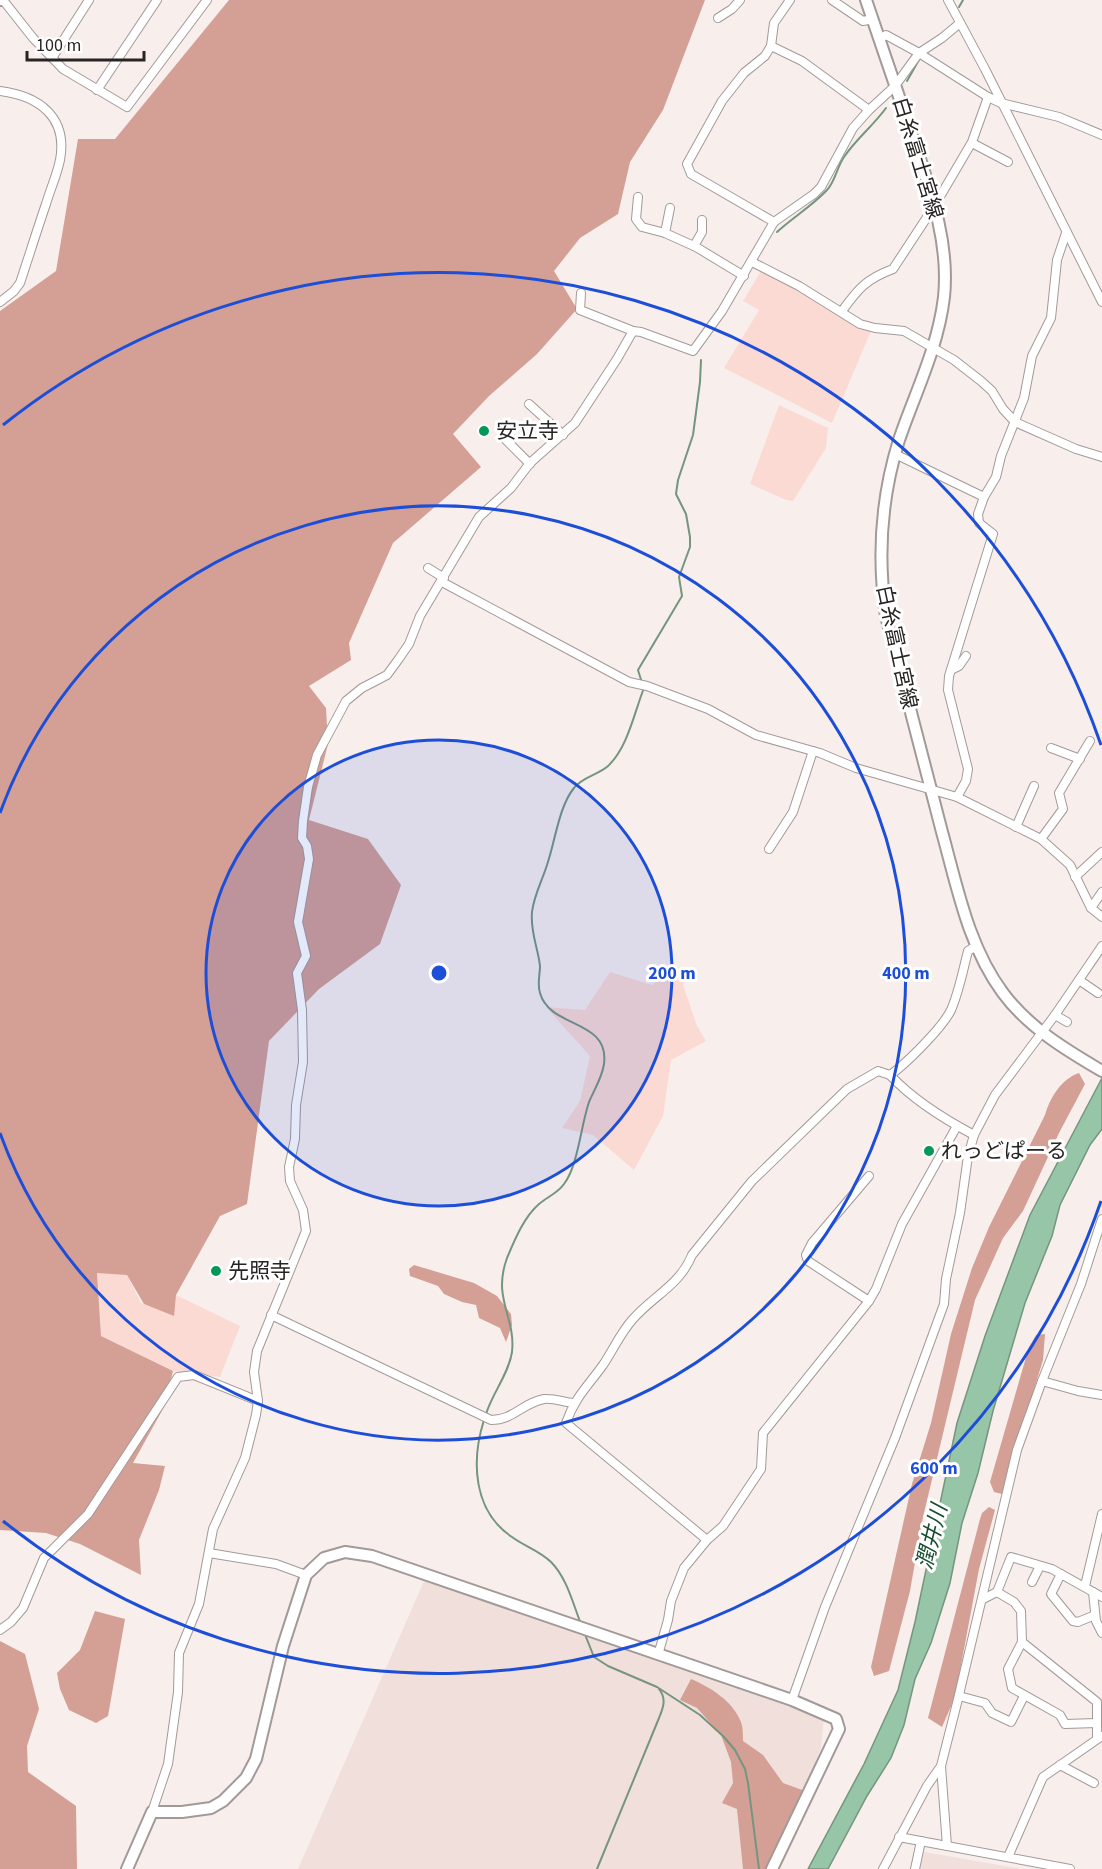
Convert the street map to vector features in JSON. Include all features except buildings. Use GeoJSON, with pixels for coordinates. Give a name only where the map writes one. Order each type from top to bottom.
{"type":"FeatureCollection","features":[{"type":"Feature","properties":{"kind":"main road","name":"白糸富士宮線"},"geometry":{"type":"LineString","coordinates":[[866,0],[935,205],[943,243],[945,274],[941,322],[934,348],[895,454],[884,501],[881,530],[881,583],[886,616],[931,790],[976,946],[989,973],[1004,995],[1042,1032],[1102,1071]]}},
{"type":"Feature","properties":{"kind":"main road"},"geometry":{"type":"LineString","coordinates":[[127,1869],[152,1812],[182,1812],[210,1808],[223,1801],[246,1778],[256,1759],[283,1646],[306,1575],[324,1558],[345,1552],[372,1556],[792,1700],[836,1719],[839,1729],[772,1869]]}},
{"type":"Feature","properties":{"kind":"street"},"geometry":{"type":"LineString","coordinates":[[1,0],[63,69],[127,107],[207,0]]}},
{"type":"Feature","properties":{"kind":"street"},"geometry":{"type":"LineString","coordinates":[[52,58],[88,0]]}},
{"type":"Feature","properties":{"kind":"street"},"geometry":{"type":"LineString","coordinates":[[97,90],[157,0]]}},
{"type":"Feature","properties":{"kind":"street"},"geometry":{"type":"LineString","coordinates":[[718,18],[732,9],[740,0]]}},
{"type":"Feature","properties":{"kind":"street"},"geometry":{"type":"LineString","coordinates":[[774,222],[691,174],[687,164],[722,100],[744,74],[765,56],[771,46],[774,23],[790,0]]}},
{"type":"Feature","properties":{"kind":"street"},"geometry":{"type":"LineString","coordinates":[[832,0],[863,21],[873,20]]}},
{"type":"Feature","properties":{"kind":"street"},"geometry":{"type":"LineString","coordinates":[[948,0],[1102,302]]}},
{"type":"Feature","properties":{"kind":"street"},"geometry":{"type":"LineString","coordinates":[[581,293],[580,310],[693,351],[744,276],[774,222],[821,187],[854,128],[869,110],[895,86],[919,53],[960,23]]}},
{"type":"Feature","properties":{"kind":"street"},"geometry":{"type":"LineString","coordinates":[[879,39],[886,35],[1001,103],[1059,117],[1102,135]]}},
{"type":"Feature","properties":{"kind":"street"},"geometry":{"type":"LineString","coordinates":[[771,46],[802,61],[869,110]]}},
{"type":"Feature","properties":{"kind":"street"},"geometry":{"type":"LineString","coordinates":[[0,91],[34,100],[46,108],[55,119],[60,135],[60,159],[20,282],[0,302]]}},
{"type":"Feature","properties":{"kind":"street"},"geometry":{"type":"LineString","coordinates":[[842,311],[859,288],[882,273],[893,269],[972,143],[988,97]]}},
{"type":"Feature","properties":{"kind":"street"},"geometry":{"type":"LineString","coordinates":[[972,143],[1008,162]]}},
{"type":"Feature","properties":{"kind":"street"},"geometry":{"type":"LineString","coordinates":[[638,197],[636,219],[642,227],[665,233],[694,246],[744,276]]}},
{"type":"Feature","properties":{"kind":"street"},"geometry":{"type":"LineString","coordinates":[[665,233],[670,208]]}},
{"type":"Feature","properties":{"kind":"street"},"geometry":{"type":"LineString","coordinates":[[694,246],[702,232],[702,220]]}},
{"type":"Feature","properties":{"kind":"street"},"geometry":{"type":"LineString","coordinates":[[957,797],[966,781],[968,770],[948,690],[951,670],[993,534],[980,523],[978,514],[984,497],[996,477],[1001,456],[1024,398],[1032,357],[1051,318],[1057,260],[1066,233]]}},
{"type":"Feature","properties":{"kind":"street"},"geometry":{"type":"LineString","coordinates":[[752,262],[842,311],[860,324],[903,331],[934,348],[954,360],[992,391],[1003,409],[1015,422],[1076,449],[1102,457]]}},
{"type":"Feature","properties":{"kind":"street"},"geometry":{"type":"LineString","coordinates":[[152,1812],[168,1764],[178,1692],[179,1653],[199,1604],[213,1529],[245,1458],[256,1415],[258,1401],[254,1372],[257,1351],[306,1231],[303,1210],[290,1181],[289,1167],[295,1139],[296,1105],[303,1062],[302,1011],[297,973],[306,956],[298,922],[309,859],[307,846],[302,838],[308,787],[317,755],[346,701],[362,688],[387,675],[409,644],[420,616],[479,517],[511,488],[530,464],[575,423],[598,390],[633,331]]}},
{"type":"Feature","properties":{"kind":"street"},"geometry":{"type":"LineString","coordinates":[[529,404],[563,435]]}},
{"type":"Feature","properties":{"kind":"street"},"geometry":{"type":"LineString","coordinates":[[506,440],[530,464]]}},
{"type":"Feature","properties":{"kind":"street"},"geometry":{"type":"LineString","coordinates":[[895,454],[984,497]]}},
{"type":"Feature","properties":{"kind":"street"},"geometry":{"type":"LineString","coordinates":[[428,568],[443,580],[629,682],[647,686],[708,709],[756,735],[813,751],[856,768],[957,797],[1041,839],[1070,866],[1091,908],[1102,917]]}},
{"type":"Feature","properties":{"kind":"street"},"geometry":{"type":"LineString","coordinates":[[951,670],[959,666],[966,656]]}},
{"type":"Feature","properties":{"kind":"street"},"geometry":{"type":"LineString","coordinates":[[1041,839],[1063,809],[1059,793],[1090,741]]}},
{"type":"Feature","properties":{"kind":"street"},"geometry":{"type":"LineString","coordinates":[[1051,748],[1080,759]]}},
{"type":"Feature","properties":{"kind":"street"},"geometry":{"type":"LineString","coordinates":[[769,849],[793,812],[813,751]]}},
{"type":"Feature","properties":{"kind":"street"},"geometry":{"type":"LineString","coordinates":[[1016,827],[1034,786]]}},
{"type":"Feature","properties":{"kind":"street"},"geometry":{"type":"LineString","coordinates":[[1075,877],[1102,852]]}},
{"type":"Feature","properties":{"kind":"street"},"geometry":{"type":"LineString","coordinates":[[1091,908],[1102,892]]}},
{"type":"Feature","properties":{"kind":"street"},"geometry":{"type":"LineString","coordinates":[[890,1075],[899,1069],[938,1028],[951,1010],[968,951],[976,946]]}},
{"type":"Feature","properties":{"kind":"street"},"geometry":{"type":"LineString","coordinates":[[792,1700],[825,1607],[895,1438],[944,1304],[946,1279],[960,1213],[968,1156],[974,1135],[994,1095],[1055,1015],[1063,997],[1102,946]]}},
{"type":"Feature","properties":{"kind":"street"},"geometry":{"type":"LineString","coordinates":[[1078,980],[1098,993]]}},
{"type":"Feature","properties":{"kind":"street"},"geometry":{"type":"LineString","coordinates":[[1055,1015],[1067,1022]]}},
{"type":"Feature","properties":{"kind":"street"},"geometry":{"type":"LineString","coordinates":[[707,1540],[566,1423],[573,1403],[603,1365],[632,1319],[671,1286],[686,1268],[692,1255],[752,1181],[847,1089],[869,1074],[878,1071],[890,1075],[900,1086],[957,1126],[974,1135]]}},
{"type":"Feature","properties":{"kind":"street"},"geometry":{"type":"LineString","coordinates":[[658,1655],[678,1581],[684,1568],[707,1540],[723,1526],[761,1469],[763,1433],[869,1302],[902,1224],[957,1126]]}},
{"type":"Feature","properties":{"kind":"street"},"geometry":{"type":"LineString","coordinates":[[869,1176],[812,1242],[806,1255],[808,1261],[869,1302]]}},
{"type":"Feature","properties":{"kind":"street"},"geometry":{"type":"LineString","coordinates":[[883,1869],[941,1766],[1017,1450],[1081,1284],[1102,1219]]}},
{"type":"Feature","properties":{"kind":"street"},"geometry":{"type":"LineString","coordinates":[[271,1314],[491,1420],[504,1420],[523,1407],[544,1399],[573,1403]]}},
{"type":"Feature","properties":{"kind":"street"},"geometry":{"type":"LineString","coordinates":[[0,1630],[11,1623],[23,1608],[44,1558],[88,1514],[178,1377],[194,1376],[258,1401]]}},
{"type":"Feature","properties":{"kind":"street"},"geometry":{"type":"LineString","coordinates":[[1042,1382],[1102,1395]]}},
{"type":"Feature","properties":{"kind":"street"},"geometry":{"type":"LineString","coordinates":[[1085,1586],[1102,1514]]}},
{"type":"Feature","properties":{"kind":"street"},"geometry":{"type":"LineString","coordinates":[[209,1552],[276,1564],[306,1575]]}},
{"type":"Feature","properties":{"kind":"street"},"geometry":{"type":"LineString","coordinates":[[983,1599],[997,1592],[1011,1557],[1061,1574],[1102,1597]]}},
{"type":"Feature","properties":{"kind":"street"},"geometry":{"type":"LineString","coordinates":[[1032,1582],[1040,1566]]}},
{"type":"Feature","properties":{"kind":"street"},"geometry":{"type":"LineString","coordinates":[[1061,1574],[1051,1594],[1073,1621],[1078,1622],[1095,1615]]}},
{"type":"Feature","properties":{"kind":"street"},"geometry":{"type":"LineString","coordinates":[[997,1592],[1014,1602],[1021,1611],[1022,1642],[1008,1669],[1012,1688],[1060,1715],[1065,1724],[1097,1723]]}},
{"type":"Feature","properties":{"kind":"street"},"geometry":{"type":"LineString","coordinates":[[1094,1592],[1096,1622],[1102,1633]]}},
{"type":"Feature","properties":{"kind":"street"},"geometry":{"type":"LineString","coordinates":[[1008,1857],[1043,1777],[1100,1738],[1096,1702],[1022,1642]]}},
{"type":"Feature","properties":{"kind":"street"},"geometry":{"type":"LineString","coordinates":[[959,1696],[986,1703],[992,1713],[1011,1722],[1024,1696]]}},
{"type":"Feature","properties":{"kind":"street"},"geometry":{"type":"LineString","coordinates":[[941,1766],[947,1846]]}},
{"type":"Feature","properties":{"kind":"street"},"geometry":{"type":"LineString","coordinates":[[1060,1766],[1094,1783]]}},
{"type":"Feature","properties":{"kind":"street"},"geometry":{"type":"LineString","coordinates":[[899,1837],[1066,1869]]}},
{"type":"Feature","properties":{"kind":"street"},"geometry":{"type":"LineString","coordinates":[[915,1869],[921,1841]]}},
{"type":"Feature","properties":{"kind":"shaded area"},"geometry":{"type":"Polygon","coordinates":[[[229,0],[705,0],[663,110],[630,162],[618,214],[580,238],[554,271],[577,309],[537,354],[489,396],[453,434],[481,467],[393,543],[349,643],[351,660],[309,686],[326,708],[328,744],[309,820],[368,839],[401,885],[380,944],[319,989],[269,1041],[247,1204],[220,1216],[176,1295],[174,1316],[144,1304],[127,1275],[97,1273],[101,1336],[173,1371],[164,1407],[133,1463],[165,1466],[159,1490],[139,1540],[141,1575],[80,1544],[46,1533],[0,1530],[0,311],[56,271],[78,139],[115,139],[229,0]]]}},
{"type":"Feature","properties":{"kind":"shaded area"},"geometry":{"type":"Polygon","coordinates":[[[761,271],[796,287],[871,331],[832,423],[724,368],[759,310],[743,301],[761,271]]]}},
{"type":"Feature","properties":{"kind":"shaded area"},"geometry":{"type":"Polygon","coordinates":[[[779,405],[828,428],[826,448],[793,501],[750,484],[779,405]]]}},
{"type":"Feature","properties":{"kind":"shaded area"},"geometry":{"type":"Polygon","coordinates":[[[674,965],[690,972],[683,985],[697,1026],[706,1041],[671,1060],[663,1116],[634,1170],[593,1135],[562,1128],[580,1101],[590,1056],[546,1007],[585,1010],[610,972],[652,985],[674,965]]]}},
{"type":"Feature","properties":{"kind":"shaded area"},"geometry":{"type":"Polygon","coordinates":[[[1079,1073],[1085,1084],[1059,1133],[1023,1211],[1003,1238],[975,1300],[923,1517],[910,1591],[889,1671],[874,1676],[871,1667],[912,1484],[931,1423],[951,1334],[972,1268],[989,1227],[1053,1096],[1062,1084],[1079,1073]]]}},
{"type":"Feature","properties":{"kind":"shaded area"},"geometry":{"type":"Polygon","coordinates":[[[1102,1078],[1102,1129],[1090,1145],[1060,1205],[1052,1236],[1025,1303],[962,1523],[950,1583],[931,1643],[915,1679],[904,1725],[891,1758],[867,1796],[828,1869],[808,1869],[864,1764],[898,1690],[915,1622],[957,1423],[985,1336],[1030,1215],[1102,1078]]]}},
{"type":"Feature","properties":{"kind":"shaded area"},"geometry":{"type":"Polygon","coordinates":[[[414,1265],[474,1283],[497,1296],[511,1314],[512,1325],[506,1342],[500,1328],[479,1318],[476,1305],[462,1302],[444,1294],[438,1286],[410,1276],[409,1269],[414,1265]]]}},
{"type":"Feature","properties":{"kind":"shaded area"},"geometry":{"type":"Polygon","coordinates":[[[97,1272],[127,1275],[141,1303],[173,1315],[176,1295],[240,1326],[220,1377],[173,1371],[101,1336],[97,1272]]]}},
{"type":"Feature","properties":{"kind":"shaded area"},"geometry":{"type":"Polygon","coordinates":[[[1045,1334],[1043,1360],[1002,1494],[994,1492],[990,1482],[1029,1347],[1036,1335],[1045,1334]]]}},
{"type":"Feature","properties":{"kind":"shaded area"},"geometry":{"type":"Polygon","coordinates":[[[989,1507],[995,1510],[979,1569],[955,1697],[942,1727],[928,1718],[980,1519],[982,1513],[989,1507]]]}},
{"type":"Feature","properties":{"kind":"shaded area"},"geometry":{"type":"Polygon","coordinates":[[[424,1581],[824,1717],[821,1748],[775,1869],[298,1869],[424,1581]]]}},
{"type":"Feature","properties":{"kind":"shaded area"},"geometry":{"type":"Polygon","coordinates":[[[95,1611],[125,1619],[108,1716],[96,1723],[69,1710],[60,1689],[57,1673],[80,1650],[95,1611]]]}},
{"type":"Feature","properties":{"kind":"shaded area"},"geometry":{"type":"Polygon","coordinates":[[[0,1641],[25,1654],[39,1709],[27,1746],[28,1772],[76,1806],[77,1869],[0,1869],[0,1641]]]}},
{"type":"Feature","properties":{"kind":"shaded area"},"geometry":{"type":"Polygon","coordinates":[[[691,1679],[706,1686],[727,1701],[742,1724],[743,1741],[763,1755],[783,1783],[805,1791],[768,1869],[743,1869],[737,1809],[722,1803],[733,1783],[731,1762],[721,1735],[697,1708],[680,1700],[691,1679]]]}},
{"type":"Feature","properties":{"kind":"shaded area"},"geometry":{"type":"Polygon","coordinates":[[[919,1851],[1023,1869],[916,1869],[919,1851]]]}},
{"type":"Feature","properties":{"kind":"waterway"},"geometry":{"type":"LineString","coordinates":[[959,7],[963,0]]}},
{"type":"Feature","properties":{"kind":"waterway"},"geometry":{"type":"LineString","coordinates":[[907,81],[920,58]]}},
{"type":"Feature","properties":{"kind":"waterway"},"geometry":{"type":"LineString","coordinates":[[777,232],[827,190],[844,157],[886,108]]}},
{"type":"Feature","properties":{"kind":"waterway"},"geometry":{"type":"LineString","coordinates":[[642,683],[638,670],[682,596],[679,577],[690,547],[690,537],[686,514],[676,494],[678,480],[693,435],[701,360]]}},
{"type":"Feature","properties":{"kind":"waterway"},"geometry":{"type":"LineString","coordinates":[[486,1414],[508,1368],[512,1352],[511,1328],[502,1285],[507,1258],[529,1215],[539,1204],[559,1190],[569,1176],[586,1111],[604,1064],[603,1050],[598,1039],[589,1031],[555,1013],[546,1005],[540,993],[540,966],[532,926],[533,906],[561,814],[569,796],[577,784],[604,769],[615,758],[626,740],[644,688]]}},
{"type":"Feature","properties":{"kind":"waterway"},"geometry":{"type":"LineString","coordinates":[[484,1420],[477,1452],[477,1468],[479,1484],[489,1514],[499,1526],[547,1558],[557,1568],[581,1624]]}},
{"type":"Feature","properties":{"kind":"waterway"},"geometry":{"type":"LineString","coordinates":[[584,1632],[594,1657],[608,1666],[657,1687],[700,1715],[735,1750],[745,1769],[748,1783],[759,1869]]}},
{"type":"Feature","properties":{"kind":"waterway"},"geometry":{"type":"LineString","coordinates":[[597,1869],[662,1711],[664,1700],[659,1689]]}},
{"type":"Feature","properties":{"kind":"place","name":"安立寺"},"geometry":{"type":"Point","coordinates":[484,431]}},
{"type":"Feature","properties":{"kind":"place","name":"れっどぱーる"},"geometry":{"type":"Point","coordinates":[929,1151]}},
{"type":"Feature","properties":{"kind":"place","name":"先照寺"},"geometry":{"type":"Point","coordinates":[216,1271]}},
{"type":"Feature","properties":{"kind":"water label","name":"潤井川"},"geometry":{"type":"Point","coordinates":[932,1537]}}]}
